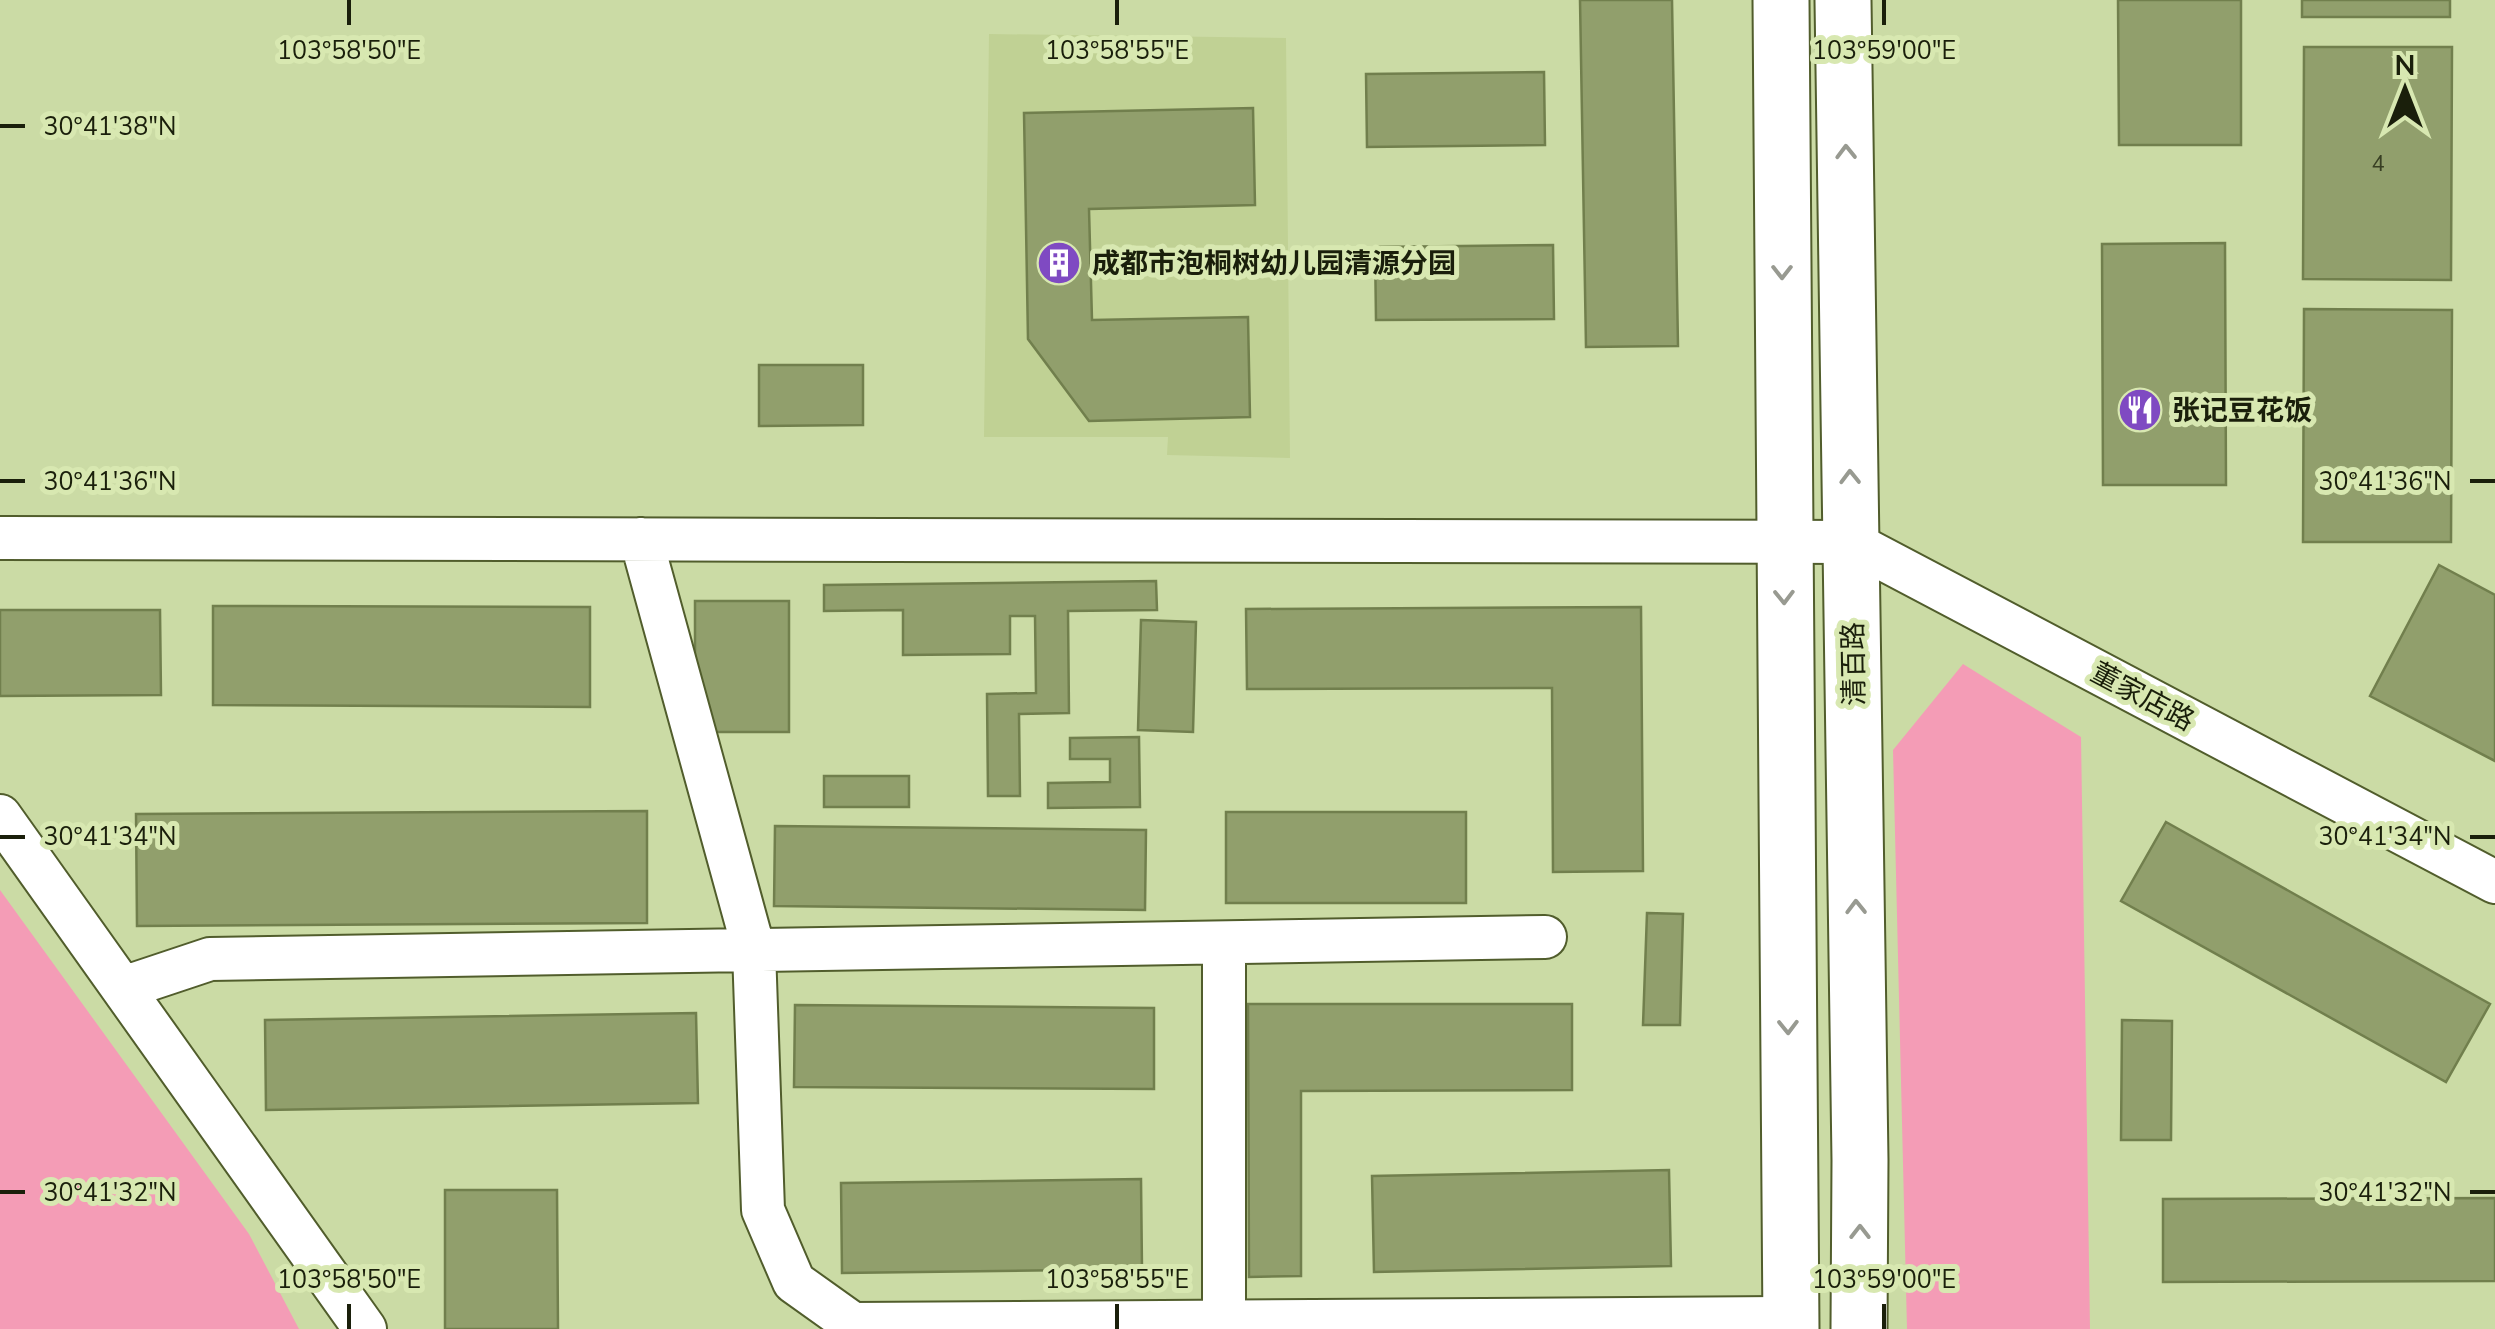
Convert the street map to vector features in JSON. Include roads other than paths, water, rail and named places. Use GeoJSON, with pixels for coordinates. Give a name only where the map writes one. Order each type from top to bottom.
{"type":"FeatureCollection","features":[{"type":"Feature","properties":{"kind":"street"},"geometry":{"type":"LineString","coordinates":[[641,538],[754,950],[763,1210],[794,1282],[853,1324],[1791,1323],[1781,0]]}},
{"type":"Feature","properties":{"kind":"street","name":"清百路"},"geometry":{"type":"LineString","coordinates":[[1843,0],[1860,1329]]}},
{"type":"Feature","properties":{"kind":"street","name":"董家店路"},"geometry":{"type":"LineString","coordinates":[[0,538],[1851,542],[2495,882]]}},
{"type":"Feature","properties":{"kind":"street"},"geometry":{"type":"LineString","coordinates":[[0,816],[365,1329]]}},
{"type":"Feature","properties":{"kind":"street"},"geometry":{"type":"LineString","coordinates":[[123,988],[210,960],[1545,937]]}},
{"type":"Feature","properties":{"kind":"street"},"geometry":{"type":"LineString","coordinates":[[1224,943],[1224,1325]]}},
{"type":"Feature","properties":{"kind":"place","name":"成都市泡桐树幼儿园清源分园"},"geometry":{"type":"Point","coordinates":[1059,263]}},
{"type":"Feature","properties":{"kind":"place","name":"张记豆花饭"},"geometry":{"type":"Point","coordinates":[2140,410]}}]}
